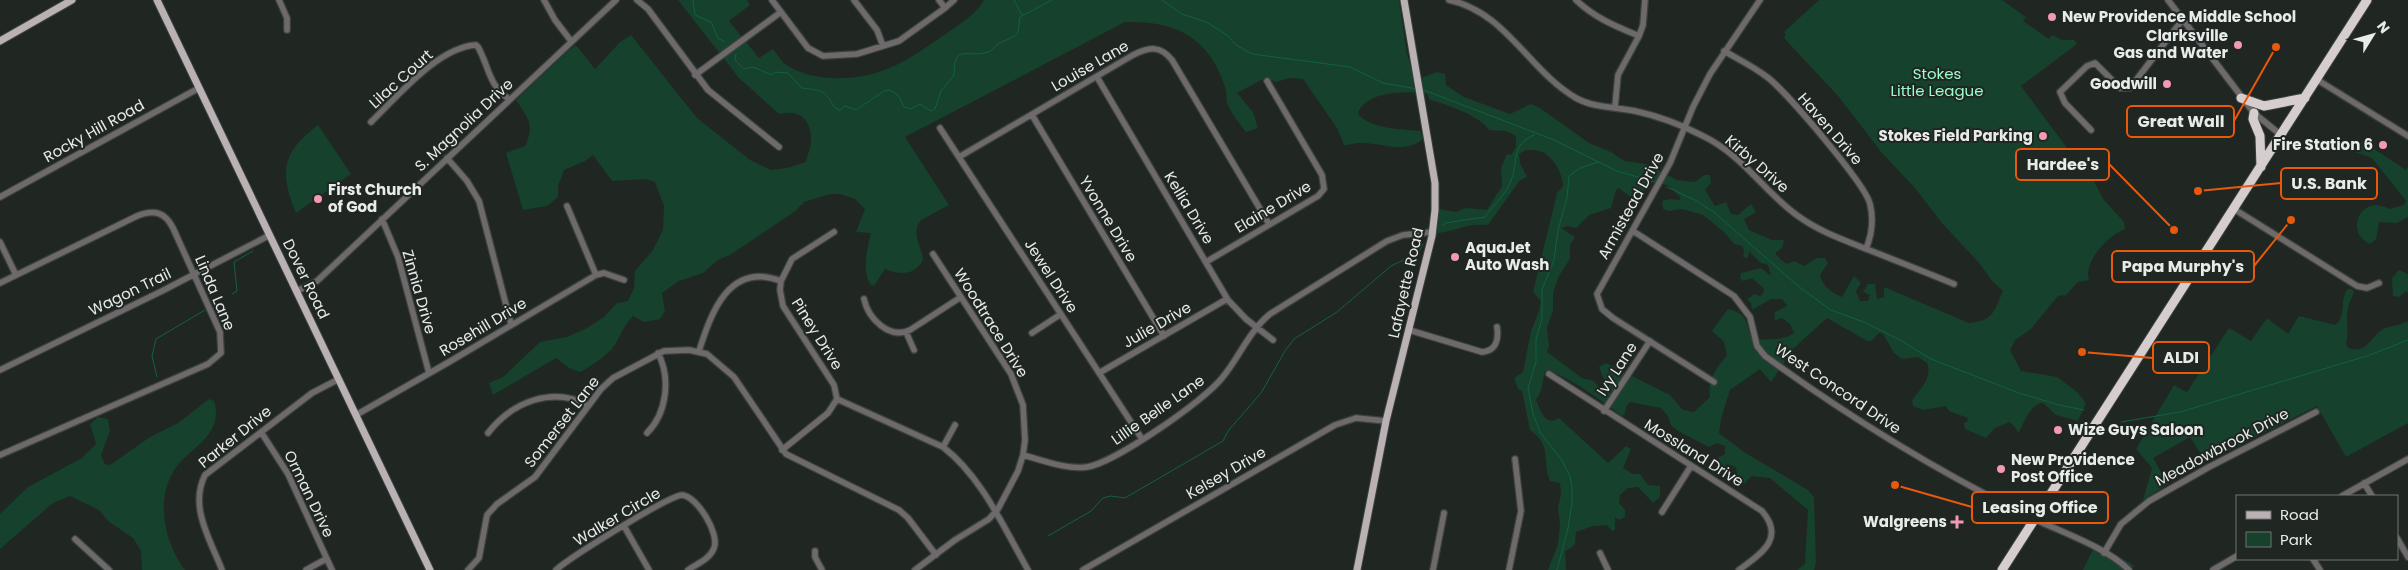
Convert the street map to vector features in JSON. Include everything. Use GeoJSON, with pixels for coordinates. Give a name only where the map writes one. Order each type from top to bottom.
{"type":"FeatureCollection","features":[{"type":"Feature","properties":{"kind":"highway"},"geometry":{"type":"LineString","coordinates":[[2002,570],[2367,0]]}},
{"type":"Feature","properties":{"kind":"highway"},"geometry":{"type":"LineString","coordinates":[[2241,98],[2264,106],[2305,98]]}},
{"type":"Feature","properties":{"kind":"highway"},"geometry":{"type":"LineString","coordinates":[[2254,113],[2252,119],[2260,136],[2261,167]]}},
{"type":"Feature","properties":{"kind":"main road"},"geometry":{"type":"LineString","coordinates":[[0,41],[72,0]]}},
{"type":"Feature","properties":{"kind":"main road","name":"Dover Road"},"geometry":{"type":"LineString","coordinates":[[157,0],[430,570]]}},
{"type":"Feature","properties":{"kind":"main road","name":"Lafayette Road"},"geometry":{"type":"LineString","coordinates":[[1357,570],[1386,421],[1433,232],[1435,183],[1404,0]]}},
{"type":"Feature","properties":{"kind":"street"},"geometry":{"type":"LineString","coordinates":[[279,0],[287,18],[287,30]]}},
{"type":"Feature","properties":{"kind":"street"},"geometry":{"type":"LineString","coordinates":[[544,0],[555,20],[571,41]]}},
{"type":"Feature","properties":{"kind":"street","name":"S. Magnolia Drive"},"geometry":{"type":"LineString","coordinates":[[297,291],[317,281],[601,12],[616,0]]}},
{"type":"Feature","properties":{"kind":"street"},"geometry":{"type":"LineString","coordinates":[[637,0],[648,9],[708,90],[779,147]]}},
{"type":"Feature","properties":{"kind":"street"},"geometry":{"type":"LineString","coordinates":[[772,0],[808,48],[823,56],[848,55],[883,46],[907,37],[954,0]]}},
{"type":"Feature","properties":{"kind":"street"},"geometry":{"type":"LineString","coordinates":[[854,0],[877,30],[883,46]]}},
{"type":"Feature","properties":{"kind":"street"},"geometry":{"type":"LineString","coordinates":[[939,0],[945,8]]}},
{"type":"Feature","properties":{"kind":"street","name":"Kirby Drive"},"geometry":{"type":"LineString","coordinates":[[1449,0],[1467,2],[1495,23],[1568,92],[1584,101],[1645,113],[1685,127],[1726,149],[1796,215],[1814,227],[1954,284]]}},
{"type":"Feature","properties":{"kind":"street"},"geometry":{"type":"LineString","coordinates":[[1576,0],[1590,13],[1608,24],[1639,36]]}},
{"type":"Feature","properties":{"kind":"street"},"geometry":{"type":"LineString","coordinates":[[1615,107],[1618,75],[1643,25],[1645,0]]}},
{"type":"Feature","properties":{"kind":"street","name":"Armistead Drive"},"geometry":{"type":"LineString","coordinates":[[1714,382],[1612,318],[1602,309],[1597,294],[1667,169],[1698,96],[1724,51],[1760,0]]}},
{"type":"Feature","properties":{"kind":"street"},"geometry":{"type":"LineString","coordinates":[[2168,0],[2241,98],[2254,113],[2281,135]]}},
{"type":"Feature","properties":{"kind":"street"},"geometry":{"type":"LineString","coordinates":[[696,75],[781,12]]}},
{"type":"Feature","properties":{"kind":"street"},"geometry":{"type":"LineString","coordinates":[[2091,130],[2065,103],[2060,92],[2087,66],[2095,63],[2120,88],[2130,88],[2183,19]]}},
{"type":"Feature","properties":{"kind":"street","name":"Lilac Court"},"geometry":{"type":"LineString","coordinates":[[371,122],[440,59],[461,48],[476,45],[491,78],[503,95],[509,99]]}},
{"type":"Feature","properties":{"kind":"street","name":"Louise Lane"},"geometry":{"type":"LineString","coordinates":[[959,158],[1146,49],[1158,48],[1165,52],[1173,62],[1269,224]]}},
{"type":"Feature","properties":{"kind":"street","name":"Haven Drive"},"geometry":{"type":"LineString","coordinates":[[1724,51],[1768,77],[1858,180],[1870,203],[1873,221],[1871,237],[1866,249]]}},
{"type":"Feature","properties":{"kind":"street","name":"Kellia Drive"},"geometry":{"type":"LineString","coordinates":[[1097,77],[1228,299],[1241,314],[1273,340]]}},
{"type":"Feature","properties":{"kind":"street"},"geometry":{"type":"LineString","coordinates":[[2316,79],[2408,136]]}},
{"type":"Feature","properties":{"kind":"street","name":"Elaine Drive"},"geometry":{"type":"LineString","coordinates":[[1206,262],[1318,196],[1322,193],[1325,185],[1322,175],[1267,82]]}},
{"type":"Feature","properties":{"kind":"street","name":"Rocky Hill Road"},"geometry":{"type":"LineString","coordinates":[[0,197],[199,88]]}},
{"type":"Feature","properties":{"kind":"street","name":"Yvonne Drive"},"geometry":{"type":"LineString","coordinates":[[1032,115],[1164,336]]}},
{"type":"Feature","properties":{"kind":"street","name":"Jewel Drive"},"geometry":{"type":"LineString","coordinates":[[940,128],[1142,438]]}},
{"type":"Feature","properties":{"kind":"street"},"geometry":{"type":"LineString","coordinates":[[447,158],[467,181],[479,201],[511,324]]}},
{"type":"Feature","properties":{"kind":"street"},"geometry":{"type":"LineString","coordinates":[[567,206],[596,275],[604,273],[624,280]]}},
{"type":"Feature","properties":{"kind":"street"},"geometry":{"type":"LineString","coordinates":[[2234,209],[2356,286],[2367,288],[2379,283]]}},
{"type":"Feature","properties":{"kind":"street","name":"Linda Lane"},"geometry":{"type":"LineString","coordinates":[[0,283],[137,216],[152,212],[161,214],[171,224],[194,274],[220,332],[222,349],[216,358],[130,399],[0,455]]}},
{"type":"Feature","properties":{"kind":"street","name":"Zinnia Drive"},"geometry":{"type":"LineString","coordinates":[[382,219],[398,257],[429,373]]}},
{"type":"Feature","properties":{"kind":"street","name":"West Concord Drive"},"geometry":{"type":"LineString","coordinates":[[1633,231],[1734,296],[1748,315],[1758,346],[1765,356],[1815,392],[1875,432],[1936,467],[2104,553],[2129,570]]}},
{"type":"Feature","properties":{"kind":"street"},"geometry":{"type":"LineString","coordinates":[[699,351],[713,311],[732,288],[746,279],[757,276],[781,281],[792,259],[834,232]]}},
{"type":"Feature","properties":{"kind":"street","name":"Lillie Belle Lane"},"geometry":{"type":"LineString","coordinates":[[1023,455],[1084,468],[1113,457],[1193,405],[1212,389],[1224,377],[1257,327],[1284,304],[1387,241],[1404,235],[1433,232]]}},
{"type":"Feature","properties":{"kind":"street","name":"Wagon Trail"},"geometry":{"type":"LineString","coordinates":[[0,370],[270,235]]}},
{"type":"Feature","properties":{"kind":"street"},"geometry":{"type":"LineString","coordinates":[[0,242],[16,275]]}},
{"type":"Feature","properties":{"kind":"street","name":"Woodtrace Drive"},"geometry":{"type":"LineString","coordinates":[[915,570],[955,540],[989,519],[994,513],[1007,493],[1023,455],[1025,420],[1021,398],[1004,362],[933,254]]}},
{"type":"Feature","properties":{"kind":"street","name":"Rosehill Drive"},"geometry":{"type":"LineString","coordinates":[[356,415],[596,275]]}},
{"type":"Feature","properties":{"kind":"street","name":"Piney Drive"},"geometry":{"type":"LineString","coordinates":[[781,281],[780,290],[784,306],[834,385],[837,399]]}},
{"type":"Feature","properties":{"kind":"street"},"geometry":{"type":"LineString","coordinates":[[864,299],[867,311],[877,323],[891,331],[906,332],[961,297]]}},
{"type":"Feature","properties":{"kind":"street","name":"Julie Drive"},"geometry":{"type":"LineString","coordinates":[[1099,373],[1228,299]]}},
{"type":"Feature","properties":{"kind":"street"},"geometry":{"type":"LineString","coordinates":[[1032,333],[1061,314]]}},
{"type":"Feature","properties":{"kind":"street"},"geometry":{"type":"LineString","coordinates":[[1409,330],[1482,352],[1488,352],[1496,345],[1497,328]]}},
{"type":"Feature","properties":{"kind":"street"},"geometry":{"type":"LineString","coordinates":[[906,332],[914,350]]}},
{"type":"Feature","properties":{"kind":"street","name":"Ivy Lane"},"geometry":{"type":"LineString","coordinates":[[1604,411],[1650,341]]}},
{"type":"Feature","properties":{"kind":"street","name":"Somerset Lane"},"geometry":{"type":"LineString","coordinates":[[468,570],[478,558],[487,515],[493,508],[535,477],[588,405],[610,380],[658,353],[673,350],[699,351],[718,362],[734,377],[782,450],[794,460],[899,510],[908,518],[936,555]]}},
{"type":"Feature","properties":{"kind":"street"},"geometry":{"type":"LineString","coordinates":[[647,432],[656,423],[665,393],[664,367],[658,353]]}},
{"type":"Feature","properties":{"kind":"street","name":"Mossland Drive"},"geometry":{"type":"LineString","coordinates":[[1548,374],[1755,506],[1766,516],[1770,523],[1771,539],[1768,547],[1738,570]]}},
{"type":"Feature","properties":{"kind":"street","name":"Parker Drive"},"geometry":{"type":"LineString","coordinates":[[222,570],[200,513],[199,488],[205,475],[312,393],[339,379]]}},
{"type":"Feature","properties":{"kind":"street"},"geometry":{"type":"LineString","coordinates":[[488,433],[500,419],[538,398],[554,395],[578,400],[588,405]]}},
{"type":"Feature","properties":{"kind":"street"},"geometry":{"type":"LineString","coordinates":[[782,450],[828,413],[837,399],[943,447],[972,476],[1028,570]]}},
{"type":"Feature","properties":{"kind":"street","name":"Meadowbrook Drive"},"geometry":{"type":"LineString","coordinates":[[2104,553],[2121,524],[2148,501],[2316,412]]}},
{"type":"Feature","properties":{"kind":"street","name":"Kelsey Drive"},"geometry":{"type":"LineString","coordinates":[[1083,570],[1335,425],[1351,418],[1365,417],[1386,421]]}},
{"type":"Feature","properties":{"kind":"street"},"geometry":{"type":"LineString","coordinates":[[943,447],[955,425]]}},
{"type":"Feature","properties":{"kind":"street","name":"Orman Drive"},"geometry":{"type":"LineString","coordinates":[[261,432],[287,472],[332,570]]}},
{"type":"Feature","properties":{"kind":"street"},"geometry":{"type":"LineString","coordinates":[[1509,570],[1521,511],[1515,459]]}},
{"type":"Feature","properties":{"kind":"street"},"geometry":{"type":"LineString","coordinates":[[2344,495],[2408,459]]}},
{"type":"Feature","properties":{"kind":"street"},"geometry":{"type":"LineString","coordinates":[[1662,512],[1691,466]]}},
{"type":"Feature","properties":{"kind":"street"},"geometry":{"type":"LineString","coordinates":[[2364,484],[2371,495]]}},
{"type":"Feature","properties":{"kind":"street","name":"Walker Circle"},"geometry":{"type":"LineString","coordinates":[[556,570],[624,526],[678,496],[686,495],[693,499],[712,529],[716,542],[709,556],[688,570]]}},
{"type":"Feature","properties":{"kind":"street"},"geometry":{"type":"LineString","coordinates":[[1433,570],[1444,513]]}},
{"type":"Feature","properties":{"kind":"street"},"geometry":{"type":"LineString","coordinates":[[624,526],[648,570]]}},
{"type":"Feature","properties":{"kind":"street"},"geometry":{"type":"LineString","coordinates":[[75,539],[109,570]]}},
{"type":"Feature","properties":{"kind":"street"},"geometry":{"type":"LineString","coordinates":[[2398,540],[2408,557]]}},
{"type":"Feature","properties":{"kind":"street"},"geometry":{"type":"LineString","coordinates":[[815,551],[815,558],[822,570]]}},
{"type":"Feature","properties":{"kind":"street"},"geometry":{"type":"LineString","coordinates":[[1600,553],[1608,570]]}},
{"type":"Feature","properties":{"kind":"street"},"geometry":{"type":"LineString","coordinates":[[2213,570],[2236,557]]}},
{"type":"Feature","properties":{"kind":"street"},"geometry":{"type":"LineString","coordinates":[[306,570],[326,559]]}},
{"type":"Feature","properties":{"kind":"green space","name":"Stokes Little League"},"geometry":{"type":"Polygon","coordinates":[[[678,0],[747,0],[750,5],[729,21],[759,58],[773,49],[785,64],[797,70],[810,75],[838,78],[880,72],[899,64],[966,19],[984,0],[1399,0],[1407,54],[1415,80],[1437,72],[1445,74],[1446,85],[1464,97],[1510,114],[1531,104],[1540,108],[1589,143],[1611,152],[1624,161],[1646,164],[1677,180],[1695,182],[1704,175],[1710,175],[1711,183],[1705,190],[1715,206],[1726,202],[1731,214],[1738,215],[1751,204],[1756,212],[1744,219],[1749,230],[1772,240],[1784,240],[1782,248],[1775,253],[1780,259],[1787,264],[1794,261],[1804,266],[1817,258],[1825,258],[1828,263],[1820,275],[1821,279],[1825,286],[1834,293],[1842,297],[1854,276],[1861,283],[1856,291],[1860,301],[1868,301],[1870,295],[1863,292],[1868,284],[1875,284],[1877,299],[1884,297],[1884,287],[1969,323],[1984,320],[1992,314],[2003,291],[1941,222],[1915,188],[1882,153],[1838,96],[1784,38],[1786,35],[1784,32],[1819,0],[2002,0],[2026,17],[2023,21],[2049,39],[2052,35],[2062,40],[2074,40],[2077,44],[2021,86],[2079,164],[2084,161],[2103,199],[2124,222],[2125,229],[2105,243],[2094,257],[2088,273],[2089,280],[2078,282],[2066,295],[2058,296],[2030,330],[2015,340],[2010,350],[2021,371],[2057,377],[2077,392],[2086,403],[2078,421],[2056,415],[2043,403],[2038,404],[2031,410],[2018,434],[2010,422],[1995,428],[1986,438],[1965,429],[1964,423],[1967,422],[1968,418],[1949,411],[1946,406],[1923,410],[1913,406],[1912,400],[1927,378],[1927,363],[1918,357],[1902,359],[1894,353],[1883,334],[1879,333],[1871,341],[1867,341],[1827,318],[1785,356],[1784,363],[1771,382],[1760,369],[1730,390],[1721,419],[1719,433],[1744,452],[1808,490],[1814,497],[1816,563],[1814,570],[1797,570],[1805,564],[1808,510],[1770,478],[1751,476],[1745,483],[1738,484],[1736,467],[1727,464],[1720,476],[1715,475],[1719,457],[1725,454],[1725,446],[1717,443],[1709,447],[1678,431],[1671,425],[1668,416],[1661,408],[1630,402],[1626,407],[1625,414],[1622,416],[1562,376],[1545,371],[1541,391],[1536,400],[1544,417],[1550,421],[1559,418],[1608,463],[1626,446],[1631,449],[1623,468],[1633,474],[1640,474],[1648,485],[1660,486],[1660,497],[1653,503],[1638,487],[1628,488],[1620,495],[1619,503],[1625,510],[1625,517],[1619,520],[1615,517],[1615,530],[1612,531],[1607,525],[1593,526],[1576,532],[1575,544],[1565,551],[1566,570],[1548,570],[1558,544],[1560,483],[1550,481],[1544,447],[1537,436],[1530,430],[1522,391],[1518,389],[1514,378],[1523,372],[1531,331],[1539,311],[1541,301],[1533,292],[1557,193],[1563,186],[1560,172],[1554,162],[1546,154],[1538,151],[1526,150],[1519,154],[1520,163],[1527,177],[1520,180],[1488,225],[1473,225],[1437,233],[1439,209],[1456,212],[1466,208],[1487,210],[1502,186],[1501,168],[1507,154],[1511,155],[1516,147],[1516,136],[1506,131],[1489,130],[1479,120],[1453,107],[1430,100],[1427,94],[1398,93],[1387,94],[1369,101],[1362,106],[1358,114],[1370,123],[1395,129],[1420,131],[1423,139],[1416,144],[1401,147],[1368,143],[1344,145],[1337,128],[1303,79],[1290,78],[1276,82],[1265,78],[1237,93],[1253,112],[1258,128],[1246,132],[1235,118],[1227,103],[1225,87],[1218,70],[1200,44],[1188,35],[1175,29],[1143,22],[1125,22],[905,137],[949,205],[921,220],[918,225],[917,235],[923,260],[915,269],[901,273],[885,269],[874,286],[870,284],[866,266],[871,233],[856,232],[865,209],[855,199],[840,194],[830,194],[804,202],[794,212],[730,255],[718,260],[703,273],[679,281],[662,293],[665,311],[660,319],[644,322],[633,316],[626,324],[612,349],[584,370],[580,372],[569,368],[556,358],[493,395],[489,383],[503,377],[540,342],[567,337],[587,328],[604,317],[617,303],[628,301],[634,288],[635,271],[653,250],[663,230],[664,206],[655,182],[646,179],[612,181],[593,155],[585,161],[564,170],[558,186],[558,197],[547,206],[523,210],[506,153],[525,146],[530,132],[527,117],[516,100],[576,45],[595,69],[620,42],[631,35],[697,118],[750,160],[771,170],[787,168],[806,162],[811,142],[811,134],[807,122],[799,115],[793,113],[779,114],[739,78],[678,0]],[[1654,181],[1640,195],[1629,196],[1619,188],[1616,190],[1611,208],[1589,215],[1576,228],[1567,226],[1561,228],[1575,237],[1570,245],[1570,259],[1559,276],[1553,293],[1553,310],[1547,328],[1549,346],[1547,352],[1582,378],[1594,381],[1600,389],[1607,387],[1599,367],[1606,363],[1670,395],[1683,410],[1694,412],[1710,397],[1711,379],[1727,355],[1724,342],[1712,331],[1728,309],[1743,316],[1752,340],[1779,339],[1794,333],[1790,324],[1782,318],[1774,319],[1775,312],[1787,306],[1782,299],[1771,299],[1752,310],[1751,303],[1747,300],[1754,294],[1760,296],[1763,294],[1764,289],[1752,278],[1743,281],[1740,278],[1741,273],[1761,268],[1771,276],[1768,265],[1761,263],[1749,251],[1748,258],[1743,257],[1744,250],[1742,246],[1734,244],[1724,232],[1703,215],[1682,209],[1669,211],[1663,209],[1662,201],[1670,199],[1679,200],[1681,198],[1669,186],[1654,181]]]}},
{"type":"Feature","properties":{"kind":"green space"},"geometry":{"type":"Polygon","coordinates":[[[318,125],[351,174],[296,213],[287,186],[287,164],[297,144],[318,125]]]}},
{"type":"Feature","properties":{"kind":"green space"},"geometry":{"type":"Polygon","coordinates":[[[2362,141],[2406,170],[2408,166],[2408,217],[2397,223],[2379,222],[2376,239],[2370,244],[2362,239],[2358,232],[2357,224],[2363,210],[2370,206],[2379,205],[2389,209],[2404,205],[2406,201],[2372,158],[2355,152],[2362,141]]]}},
{"type":"Feature","properties":{"kind":"green space"},"geometry":{"type":"Polygon","coordinates":[[[2399,270],[2408,274],[2408,293],[2406,291],[2399,297],[2393,296],[2392,278],[2399,270]]]}},
{"type":"Feature","properties":{"kind":"green space"},"geometry":{"type":"Polygon","coordinates":[[[2348,289],[2352,289],[2354,293],[2347,314],[2348,330],[2346,344],[2348,348],[2362,348],[2385,328],[2408,321],[2408,423],[2346,457],[2317,406],[2206,462],[2190,437],[2153,458],[2168,484],[2143,500],[2152,468],[2136,449],[2174,385],[2187,392],[2229,328],[2251,341],[2267,318],[2288,334],[2299,316],[2335,325],[2341,317],[2345,293],[2348,289]]]}},
{"type":"Feature","properties":{"kind":"green space"},"geometry":{"type":"Polygon","coordinates":[[[209,399],[214,401],[215,422],[206,438],[177,466],[170,478],[164,505],[167,533],[185,570],[142,570],[141,551],[133,538],[108,521],[99,510],[70,496],[53,503],[0,549],[0,514],[28,487],[82,458],[96,444],[90,424],[98,417],[108,419],[110,431],[101,455],[105,464],[110,465],[150,437],[178,423],[209,399]]]}},
{"type":"Feature","properties":{"kind":"green space"},"geometry":{"type":"Polygon","coordinates":[[[2096,543],[2135,566],[2127,570],[2083,570],[2096,543]]]}},
{"type":"Feature","properties":{"kind":"waterway"},"geometry":{"type":"LineString","coordinates":[[693,0],[695,15],[711,22],[718,38],[725,42]]}},
{"type":"Feature","properties":{"kind":"waterway"},"geometry":{"type":"LineString","coordinates":[[1014,0],[1022,15]]}},
{"type":"Feature","properties":{"kind":"waterway"},"geometry":{"type":"LineString","coordinates":[[736,54],[735,60],[744,69],[753,67],[772,75],[775,72],[788,73],[802,88],[823,92],[835,108],[840,110],[845,106],[856,110],[884,91],[890,90],[898,95],[904,107],[911,109],[920,104],[931,111],[935,109],[941,91],[954,75],[956,58],[959,55],[981,54],[991,51],[997,45],[1018,33],[1020,17],[1052,0]]}},
{"type":"Feature","properties":{"kind":"waterway"},"geometry":{"type":"LineString","coordinates":[[1162,0],[1182,14],[1206,22],[1227,35],[1236,45],[1252,54],[1350,67],[1383,83],[1417,89]]}},
{"type":"Feature","properties":{"kind":"waterway"},"geometry":{"type":"LineString","coordinates":[[1421,89],[1554,140],[1617,171],[1655,182]]}},
{"type":"Feature","properties":{"kind":"waterway"},"geometry":{"type":"LineString","coordinates":[[1443,226],[1445,223],[1485,217],[1510,184],[1519,148],[1522,143],[1534,135]]}},
{"type":"Feature","properties":{"kind":"waterway"},"geometry":{"type":"LineString","coordinates":[[1557,570],[1568,528],[1572,503],[1572,487],[1570,476],[1561,459],[1540,432],[1533,414],[1528,388],[1536,362],[1536,339],[1542,319],[1542,290],[1554,260],[1558,230],[1567,198],[1569,176],[1580,168],[1598,162]]}},
{"type":"Feature","properties":{"kind":"waterway"},"geometry":{"type":"LineString","coordinates":[[1667,187],[1695,200],[1715,213],[1798,286],[1831,310],[1866,323],[1900,340],[1931,359],[2019,393],[2084,410]]}},
{"type":"Feature","properties":{"kind":"waterway"},"geometry":{"type":"LineString","coordinates":[[1048,536],[1091,511],[1103,498],[1111,496],[1125,498],[1223,441],[1228,431],[1261,393],[1294,339],[1337,312],[1391,266],[1418,253],[1423,244]]}},
{"type":"Feature","properties":{"kind":"waterway"},"geometry":{"type":"LineString","coordinates":[[232,294],[237,291],[234,262],[253,251]]}},
{"type":"Feature","properties":{"kind":"waterway"},"geometry":{"type":"LineString","coordinates":[[157,377],[152,356],[156,339],[205,310]]}},
{"type":"Feature","properties":{"kind":"waterway"},"geometry":{"type":"LineString","coordinates":[[2121,422],[2180,412],[2367,356],[2408,340]]}},
{"type":"Feature","properties":{"kind":"place","name":"New Providence Middle School"},"geometry":{"type":"Point","coordinates":[2052,17]}},
{"type":"Feature","properties":{"kind":"place","name":"Clarksville Gas and Water"},"geometry":{"type":"Point","coordinates":[2238,45]}},
{"type":"Feature","properties":{"kind":"place","name":"Great Wall"},"geometry":{"type":"Point","coordinates":[2276,47]}},
{"type":"Feature","properties":{"kind":"place","name":"Goodwill"},"geometry":{"type":"Point","coordinates":[2167,84]}},
{"type":"Feature","properties":{"kind":"place","name":"Stokes Field Parking"},"geometry":{"type":"Point","coordinates":[2043,136]}},
{"type":"Feature","properties":{"kind":"place","name":"Fire Station 6"},"geometry":{"type":"Point","coordinates":[2383,145]}},
{"type":"Feature","properties":{"kind":"place","name":"U.S. Bank"},"geometry":{"type":"Point","coordinates":[2198,191]}},
{"type":"Feature","properties":{"kind":"place","name":"First Church of God"},"geometry":{"type":"Point","coordinates":[318,199]}},
{"type":"Feature","properties":{"kind":"place","name":"Papa Murphy's"},"geometry":{"type":"Point","coordinates":[2291,220]}},
{"type":"Feature","properties":{"kind":"place","name":"Hardee's"},"geometry":{"type":"Point","coordinates":[2174,230]}},
{"type":"Feature","properties":{"kind":"place","name":"AquaJet Auto Wash"},"geometry":{"type":"Point","coordinates":[1455,257]}},
{"type":"Feature","properties":{"kind":"place","name":"ALDI"},"geometry":{"type":"Point","coordinates":[2082,352]}},
{"type":"Feature","properties":{"kind":"place","name":"Wize Guys Saloon"},"geometry":{"type":"Point","coordinates":[2058,430]}},
{"type":"Feature","properties":{"kind":"place","name":"New Providence Post Office"},"geometry":{"type":"Point","coordinates":[2001,469]}},
{"type":"Feature","properties":{"kind":"place","name":"Leasing Office"},"geometry":{"type":"Point","coordinates":[1895,485]}},
{"type":"Feature","properties":{"kind":"place","name":"Walgreens"},"geometry":{"type":"Point","coordinates":[1957,522]}}]}
